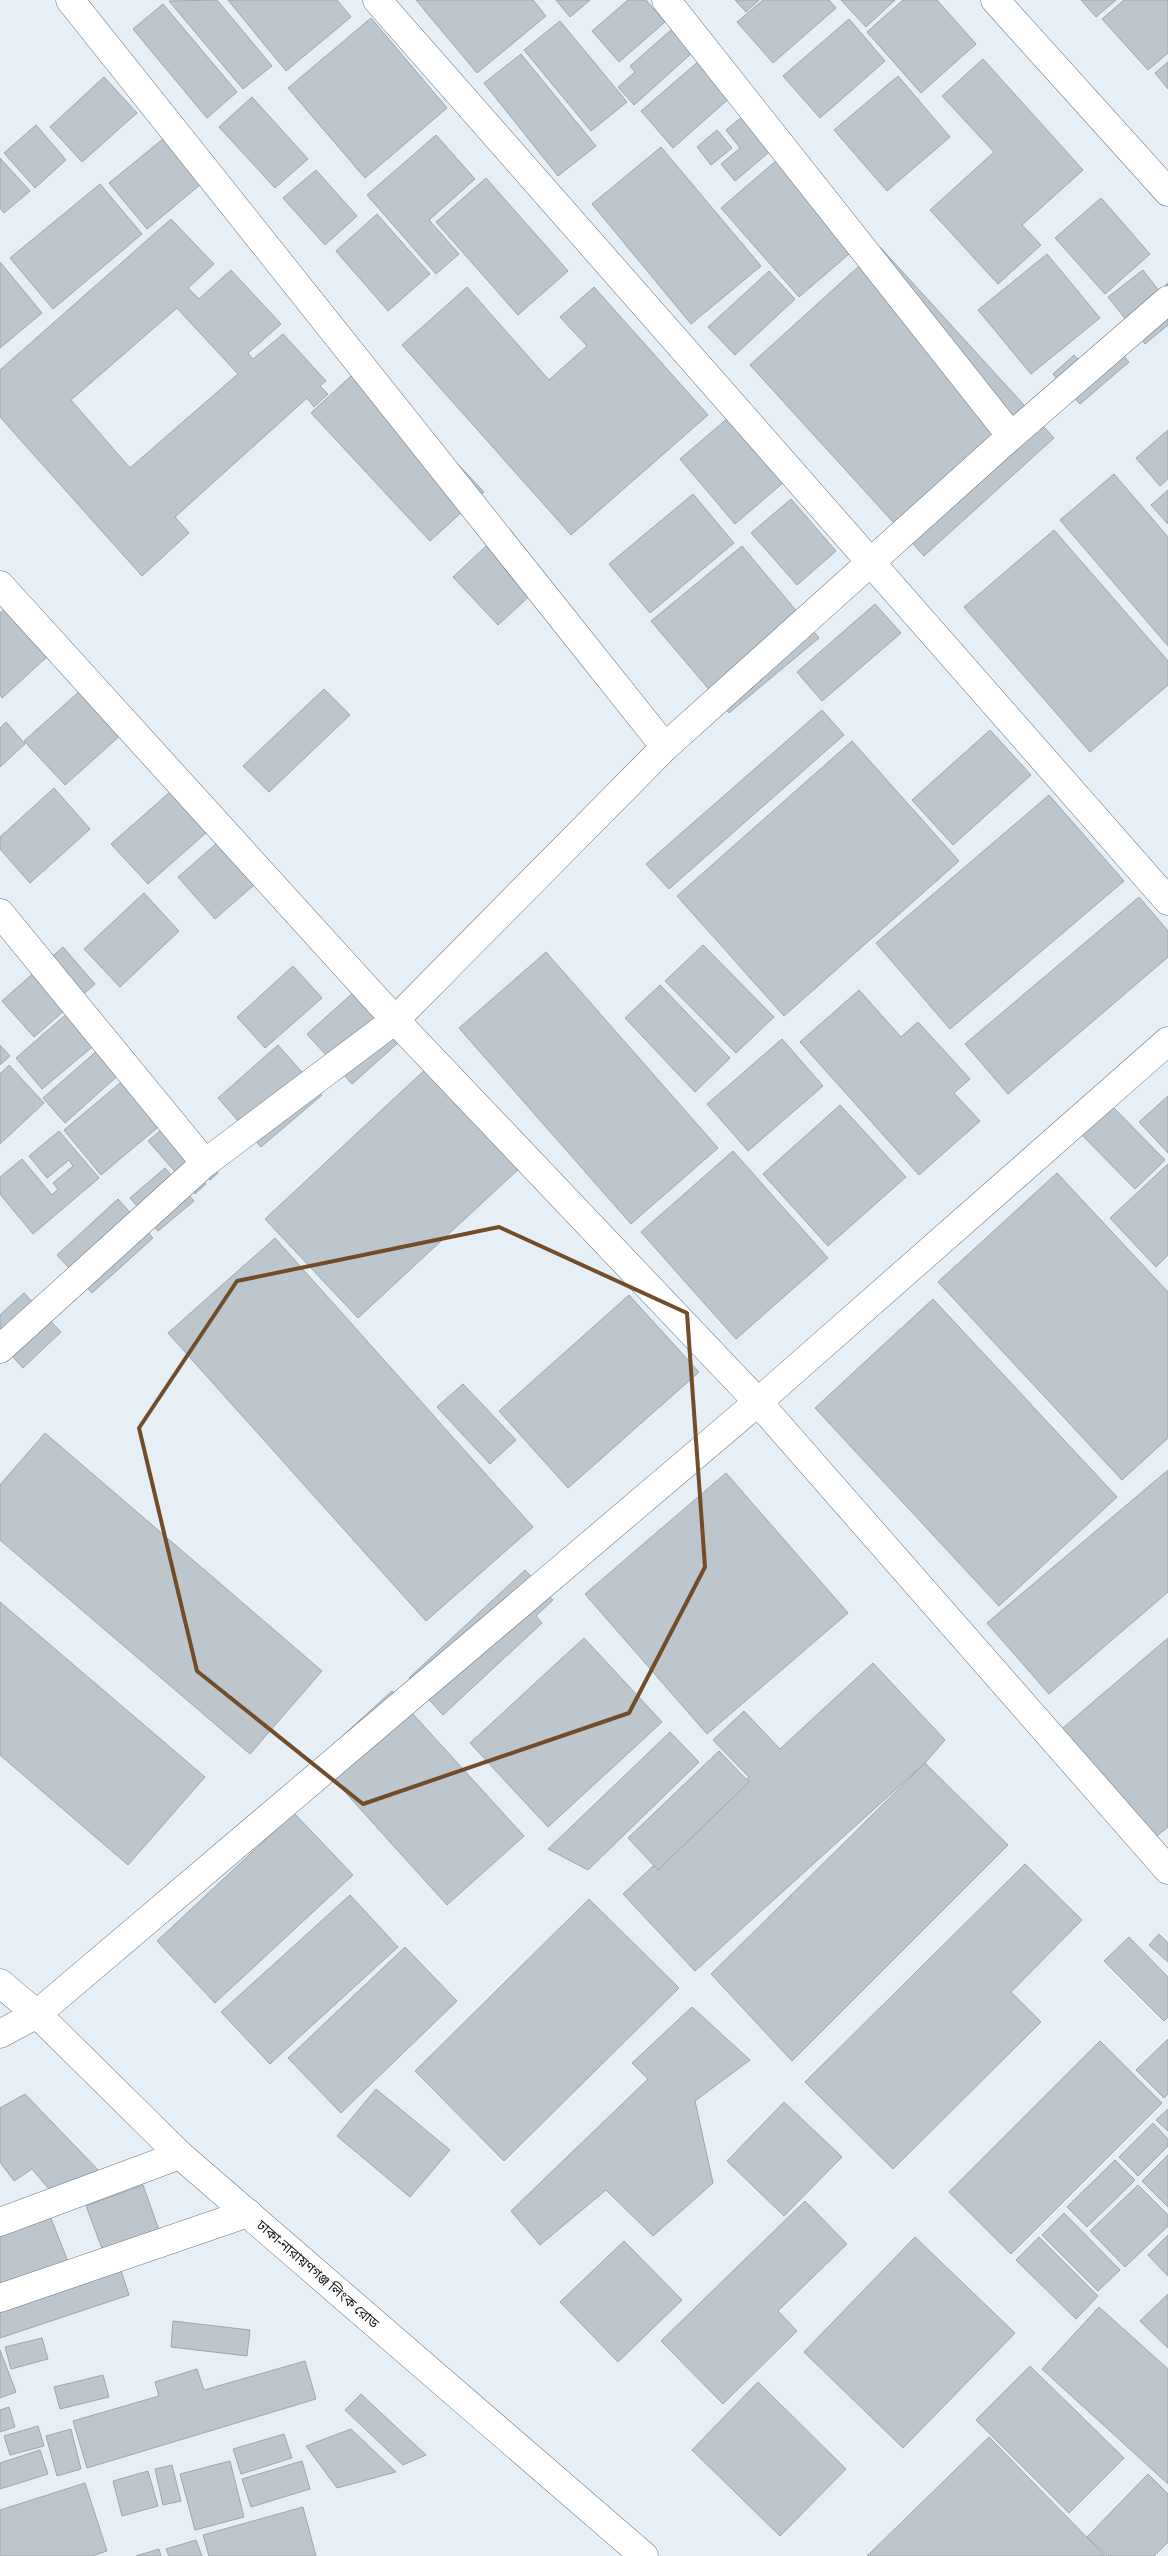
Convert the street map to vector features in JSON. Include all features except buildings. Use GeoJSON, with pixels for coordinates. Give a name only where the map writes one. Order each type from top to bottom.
{"type":"FeatureCollection","features":[{"type":"Feature","properties":{"kind":"main road"},"geometry":{"type":"LineString","coordinates":[[70,0],[666,747]]}},
{"type":"Feature","properties":{"kind":"main road"},"geometry":{"type":"LineString","coordinates":[[377,0],[1168,900]]}},
{"type":"Feature","properties":{"kind":"main road"},"geometry":{"type":"LineString","coordinates":[[666,0],[1011,436]]}},
{"type":"Feature","properties":{"kind":"main road"},"geometry":{"type":"LineString","coordinates":[[995,0],[1168,192]]}},
{"type":"Feature","properties":{"kind":"main road"},"geometry":{"type":"LineString","coordinates":[[5,1335],[204,1163],[395,1020],[666,747],[1011,436],[1168,300]]}},
{"type":"Feature","properties":{"kind":"main road"},"geometry":{"type":"LineString","coordinates":[[0,584],[395,1020],[758,1402],[1168,1870]]}},
{"type":"Feature","properties":{"kind":"main road"},"geometry":{"type":"LineString","coordinates":[[0,913],[204,1163]]}},
{"type":"Feature","properties":{"kind":"main road"},"geometry":{"type":"LineString","coordinates":[[0,2034],[37,2014],[758,1402],[1168,1041]]}},
{"type":"Feature","properties":{"kind":"main road","name":"ঢাকা-নারায়ণগঞ্জ লিংক রোড"},"geometry":{"type":"LineString","coordinates":[[0,1983],[37,2014],[180,2155],[644,2556]]}},
{"type":"Feature","properties":{"kind":"main road"},"geometry":{"type":"LineString","coordinates":[[0,2222],[180,2155]]}},
{"type":"Feature","properties":{"kind":"main road"},"geometry":{"type":"LineString","coordinates":[[0,2298],[248,2213]]}},
{"type":"Feature","properties":{"kind":"highlighted area"},"geometry":{"type":"Polygon","coordinates":[[[499,1227],[687,1313],[705,1567],[629,1713],[363,1804],[197,1671],[139,1428],[237,1281],[499,1227]]]}}]}
